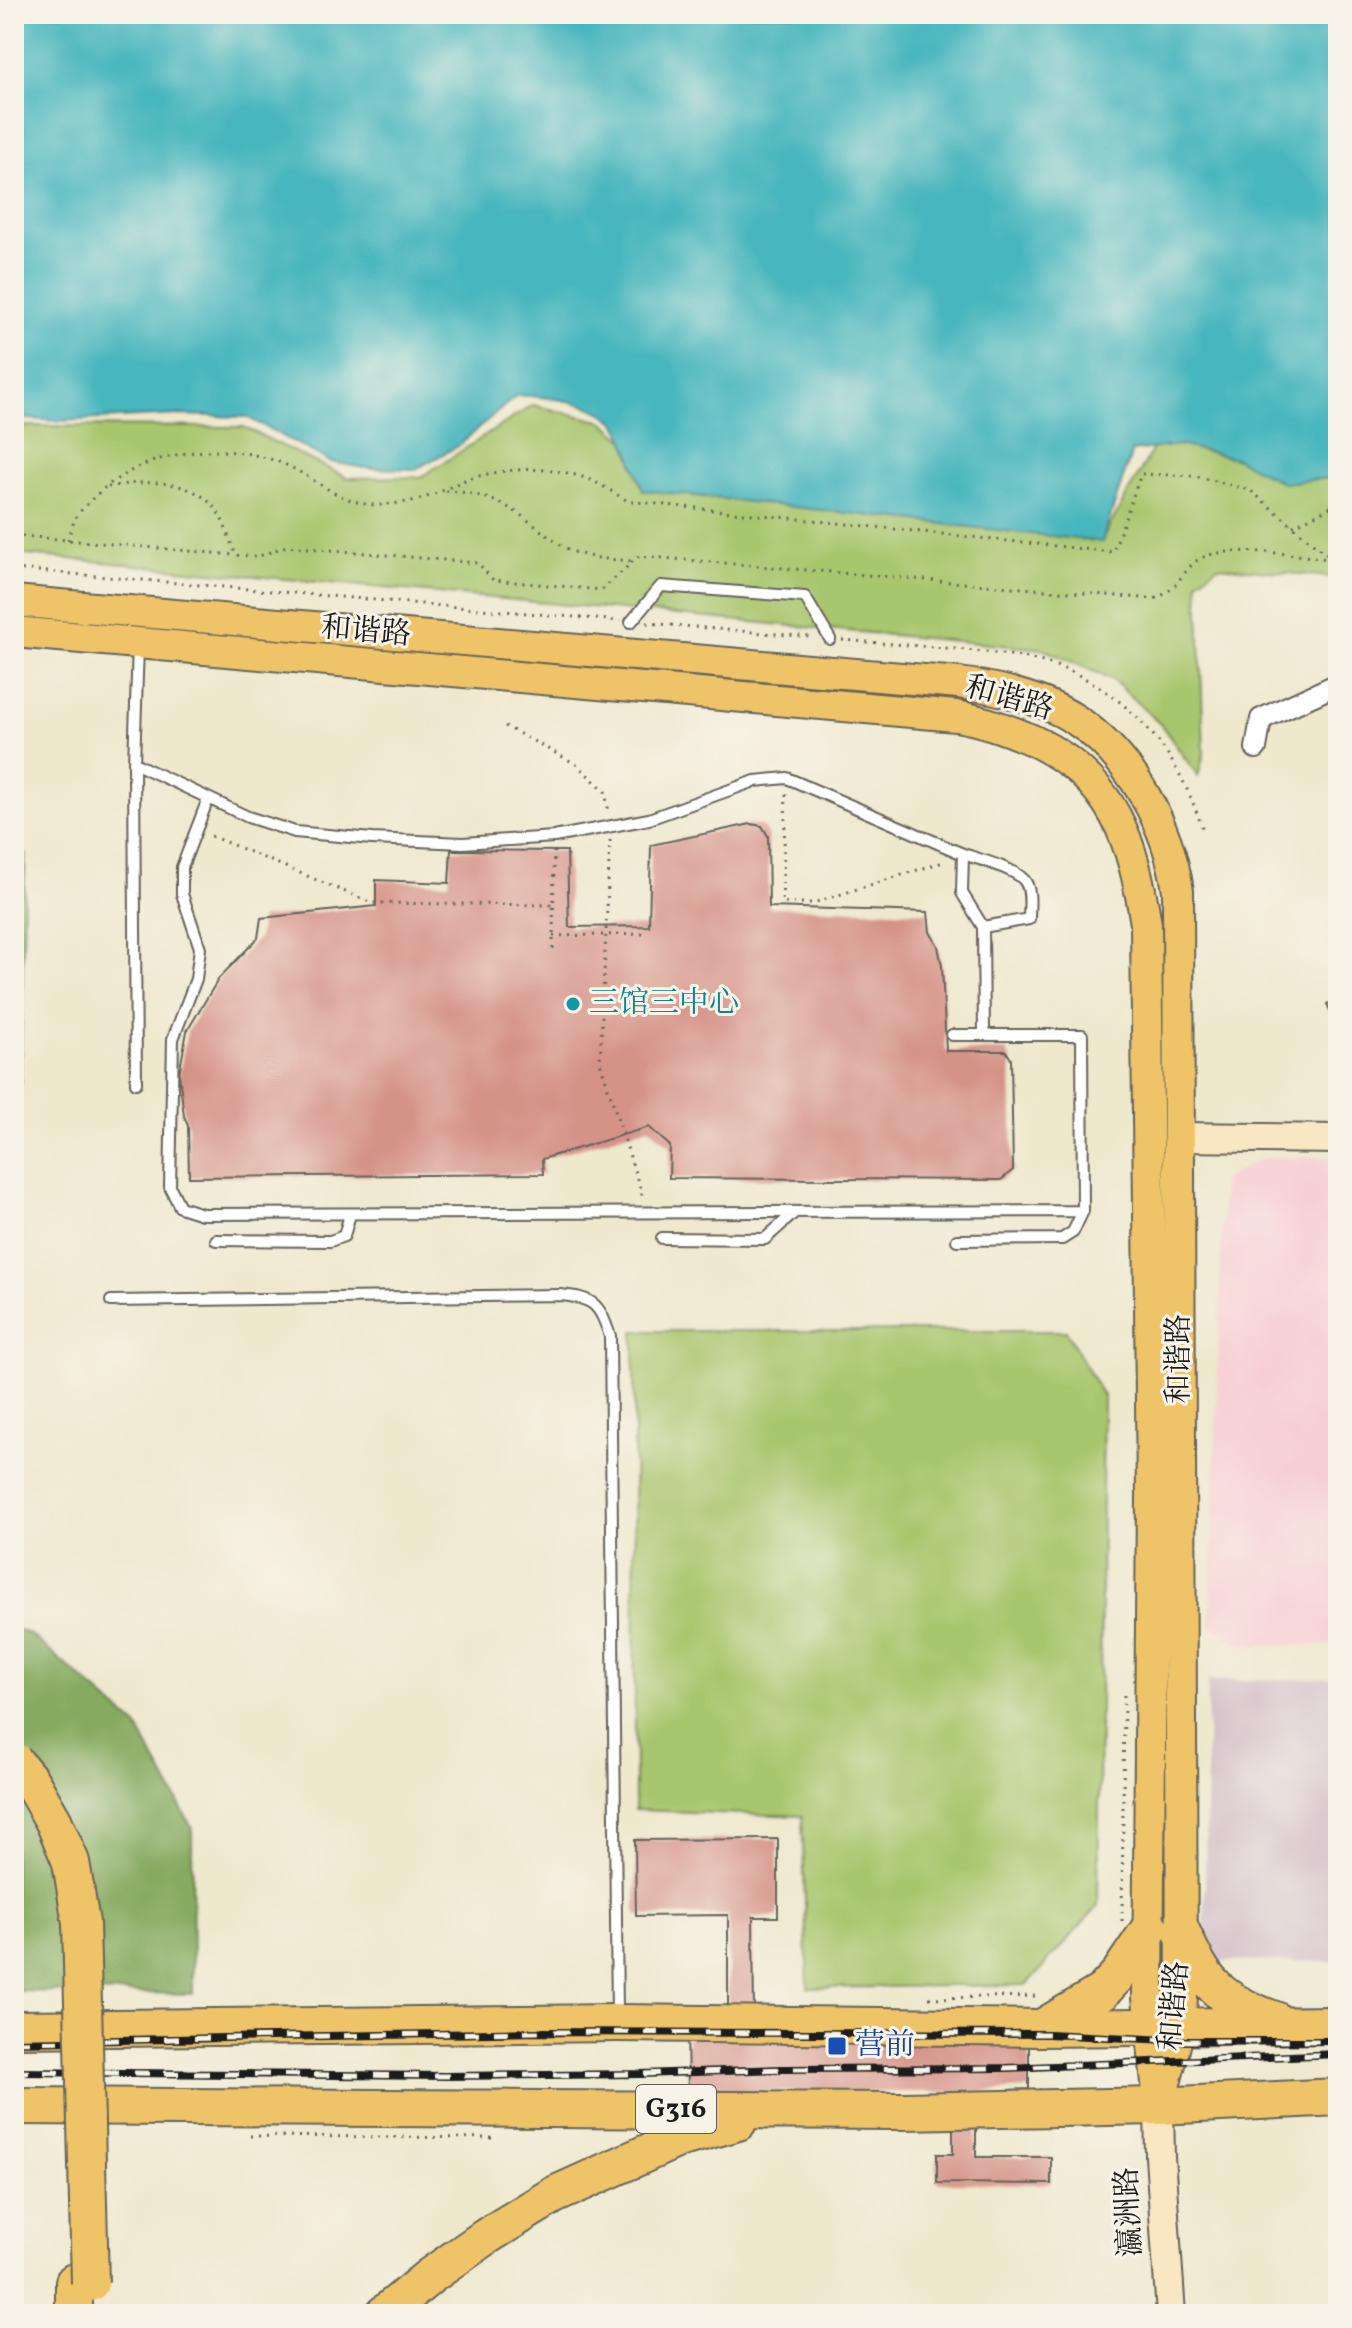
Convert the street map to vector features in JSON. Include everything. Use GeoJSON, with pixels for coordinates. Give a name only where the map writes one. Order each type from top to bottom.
{"type":"FeatureCollection","features":[{"type":"Feature","properties":{"kind":"highway"},"geometry":{"type":"LineString","coordinates":[[14,1761],[30,1780],[54,1822],[71,1862],[81,1923],[82,2298]]}},
{"type":"Feature","properties":{"kind":"highway"},"geometry":{"type":"LineString","coordinates":[[14,1781],[43,1830],[59,1881],[69,1937],[82,2298]]}},
{"type":"Feature","properties":{"kind":"highway"},"geometry":{"type":"LineString","coordinates":[[1045,2012],[1102,1992],[1151,1929],[1196,1964],[1209,1982],[1230,2000],[1288,2025]]}},
{"type":"Feature","properties":{"kind":"highway"},"geometry":{"type":"LineString","coordinates":[[14,2029],[617,2023],[1045,2012],[1165,2027],[1338,2025]]}},
{"type":"Feature","properties":{"kind":"highway","name":"G316"},"geometry":{"type":"LineString","coordinates":[[14,2106],[903,2111],[1159,2106],[1338,2097]]}},
{"type":"Feature","properties":{"kind":"highway"},"geometry":{"type":"LineString","coordinates":[[384,2314],[487,2236],[554,2195],[678,2139],[781,2110]]}},
{"type":"Feature","properties":{"kind":"main road","name":"和谐路"},"geometry":{"type":"LineString","coordinates":[[14,601],[959,683],[993,688],[1039,702],[1076,719],[1108,746],[1140,788],[1165,834],[1178,891],[1180,1137],[1151,1929]]}},
{"type":"Feature","properties":{"kind":"main road","name":"和谐路"},"geometry":{"type":"LineString","coordinates":[[14,632],[956,716],[978,720],[1041,745],[1067,760],[1093,782],[1123,832],[1136,871],[1146,924],[1152,1496],[1151,1929],[1165,2027],[1159,2106]]}},
{"type":"Feature","properties":{"kind":"street"},"geometry":{"type":"LineString","coordinates":[[1256,748],[1261,719],[1338,684]]}},
{"type":"Feature","properties":{"kind":"street"},"geometry":{"type":"LineString","coordinates":[[1180,1137],[1338,1139]]}},
{"type":"Feature","properties":{"kind":"street","name":"瀛洲路"},"geometry":{"type":"LineString","coordinates":[[1159,2106],[1171,2314]]}},
{"type":"Feature","properties":{"kind":"lane"},"geometry":{"type":"LineString","coordinates":[[631,622],[661,586],[805,597],[830,639]]}},
{"type":"Feature","properties":{"kind":"lane"},"geometry":{"type":"LineString","coordinates":[[136,1083],[134,763],[138,644]]}},
{"type":"Feature","properties":{"kind":"lane"},"geometry":{"type":"LineString","coordinates":[[134,763],[248,817],[295,832],[372,839],[478,842],[554,837],[649,819],[755,781],[787,778],[1025,880],[1029,895],[1029,919],[983,927]]}},
{"type":"Feature","properties":{"kind":"lane"},"geometry":{"type":"LineString","coordinates":[[208,799],[182,867],[182,894],[200,948],[196,979],[173,1039],[170,1187],[180,1207],[202,1214],[1083,1211]]}},
{"type":"Feature","properties":{"kind":"lane"},"geometry":{"type":"LineString","coordinates":[[963,854],[962,893],[983,927],[984,1035]]}},
{"type":"Feature","properties":{"kind":"lane"},"geometry":{"type":"LineString","coordinates":[[952,1035],[1082,1035],[1083,1211],[1073,1232],[1062,1239],[957,1240]]}},
{"type":"Feature","properties":{"kind":"lane"},"geometry":{"type":"LineString","coordinates":[[662,1238],[765,1239],[795,1212]]}},
{"type":"Feature","properties":{"kind":"lane"},"geometry":{"type":"LineString","coordinates":[[216,1240],[330,1241],[344,1236],[350,1214]]}},
{"type":"Feature","properties":{"kind":"lane"},"geometry":{"type":"LineString","coordinates":[[111,1301],[560,1295],[587,1298],[603,1316],[610,1336],[617,2023]]}},
{"type":"Feature","properties":{"kind":"path"},"geometry":{"type":"LineString","coordinates":[[68,540],[76,516],[104,488],[134,469],[169,456],[208,451],[245,454],[278,462],[351,501],[375,505],[408,503],[484,474],[547,470],[585,478],[628,501],[1113,552],[1141,474],[1195,476],[1250,490],[1335,560]]}},
{"type":"Feature","properties":{"kind":"path"},"geometry":{"type":"LineString","coordinates":[[104,488],[158,482],[186,487],[206,499],[219,514],[236,555]]}},
{"type":"Feature","properties":{"kind":"path"},"geometry":{"type":"LineString","coordinates":[[442,491],[487,497],[529,520],[544,535],[588,557],[634,561]]}},
{"type":"Feature","properties":{"kind":"path"},"geometry":{"type":"LineString","coordinates":[[1293,526],[1338,503]]}},
{"type":"Feature","properties":{"kind":"path"},"geometry":{"type":"LineString","coordinates":[[22,536],[257,557],[286,546],[478,563],[493,580],[602,590],[639,556],[1154,599],[1167,594],[1196,561],[1218,552],[1244,551],[1335,560]]}},
{"type":"Feature","properties":{"kind":"path"},"geometry":{"type":"LineString","coordinates":[[505,726],[576,764],[605,791],[611,826],[600,1062],[648,1213]]}},
{"type":"Feature","properties":{"kind":"path"},"geometry":{"type":"LineString","coordinates":[[787,778],[782,903],[813,903],[931,866]]}},
{"type":"Feature","properties":{"kind":"path"},"geometry":{"type":"LineString","coordinates":[[196,830],[372,903],[553,905]]}},
{"type":"Feature","properties":{"kind":"path"},"geometry":{"type":"LineString","coordinates":[[553,949],[554,848]]}},
{"type":"Feature","properties":{"kind":"path"},"geometry":{"type":"LineString","coordinates":[[553,936],[645,934]]}},
{"type":"Feature","properties":{"kind":"path"},"geometry":{"type":"LineString","coordinates":[[1124,1688],[1151,1929]]}},
{"type":"Feature","properties":{"kind":"path"},"geometry":{"type":"LineString","coordinates":[[925,1998],[1045,2012]]}},
{"type":"Feature","properties":{"kind":"shaded area"},"geometry":{"type":"Polygon","coordinates":[[[1338,1157],[1338,1645],[1240,1645],[1210,1626],[1223,1180],[1262,1158],[1338,1157]]]}},
{"type":"Feature","properties":{"kind":"shaded area"},"geometry":{"type":"Polygon","coordinates":[[[1338,1678],[1338,1962],[1204,1961],[1208,1681],[1338,1678]]]}},
{"type":"Feature","properties":{"kind":"green space"},"geometry":{"type":"Polygon","coordinates":[[[533,405],[604,422],[670,480],[1104,536],[1159,438],[1298,473],[1338,477],[1338,578],[1218,566],[1198,581],[1204,754],[1198,776],[1161,725],[1113,680],[1043,649],[26,555],[14,548],[14,426],[244,427],[347,478],[421,477],[533,405]]]}},
{"type":"Feature","properties":{"kind":"green space"},"geometry":{"type":"Polygon","coordinates":[[[14,845],[25,854],[20,1082],[14,1106],[14,845]]]}},
{"type":"Feature","properties":{"kind":"green space"},"geometry":{"type":"Polygon","coordinates":[[[634,1331],[1066,1331],[1103,1396],[1098,1906],[1026,1985],[808,1988],[802,1816],[635,1810],[634,1331]]]}},
{"type":"Feature","properties":{"kind":"green space"},"geometry":{"type":"Polygon","coordinates":[[[14,1628],[31,1635],[137,1726],[192,1828],[193,1994],[14,1991],[14,1628]]]}},
{"type":"Feature","properties":{"kind":"water"},"geometry":{"type":"Polygon","coordinates":[[[14,14],[1338,14],[1338,477],[1283,483],[1235,458],[1179,445],[1132,451],[1102,542],[643,490],[618,426],[598,411],[585,406],[542,397],[517,395],[458,446],[416,469],[364,468],[331,462],[247,417],[178,415],[59,421],[14,418],[14,14]]]}},
{"type":"Feature","properties":{"kind":"building","name":"三馆三中心"},"geometry":{"type":"Polygon","coordinates":[[[751,824],[762,826],[768,836],[769,907],[928,912],[930,932],[938,946],[942,966],[946,1051],[1006,1051],[1011,1059],[1013,1170],[1001,1180],[669,1178],[670,1146],[649,1127],[542,1159],[543,1174],[189,1177],[188,1126],[179,1074],[187,1031],[219,978],[258,938],[261,918],[376,906],[376,880],[449,883],[451,850],[567,851],[569,927],[649,926],[651,845],[751,824]]]}},
{"type":"Feature","properties":{"kind":"building"},"geometry":{"type":"Polygon","coordinates":[[[1338,999],[1338,1027],[1327,1004],[1338,999]]]}},
{"type":"Feature","properties":{"kind":"building"},"geometry":{"type":"Polygon","coordinates":[[[778,1839],[778,1917],[753,1917],[754,2021],[1029,2018],[1029,2089],[976,2092],[976,2157],[1051,2157],[1051,2184],[937,2183],[937,2154],[953,2154],[953,2092],[688,2092],[687,2021],[728,2021],[728,1915],[636,1916],[635,1840],[778,1839]]]}},
{"type":"Feature","properties":{"kind":"railway"},"geometry":{"type":"LineString","coordinates":[[14,2042],[539,2032],[1048,2034],[1188,2041],[1338,2041]]}},
{"type":"Feature","properties":{"kind":"railway"},"geometry":{"type":"LineString","coordinates":[[14,2072],[446,2076],[641,2074],[783,2069],[1006,2068],[1338,2054]]}},
{"type":"Feature","properties":{"kind":"place","name":"三馆三中心"},"geometry":{"type":"Point","coordinates":[573,1004]}},
{"type":"Feature","properties":{"kind":"place","name":"营前"},"geometry":{"type":"Point","coordinates":[837,2046]}}]}
